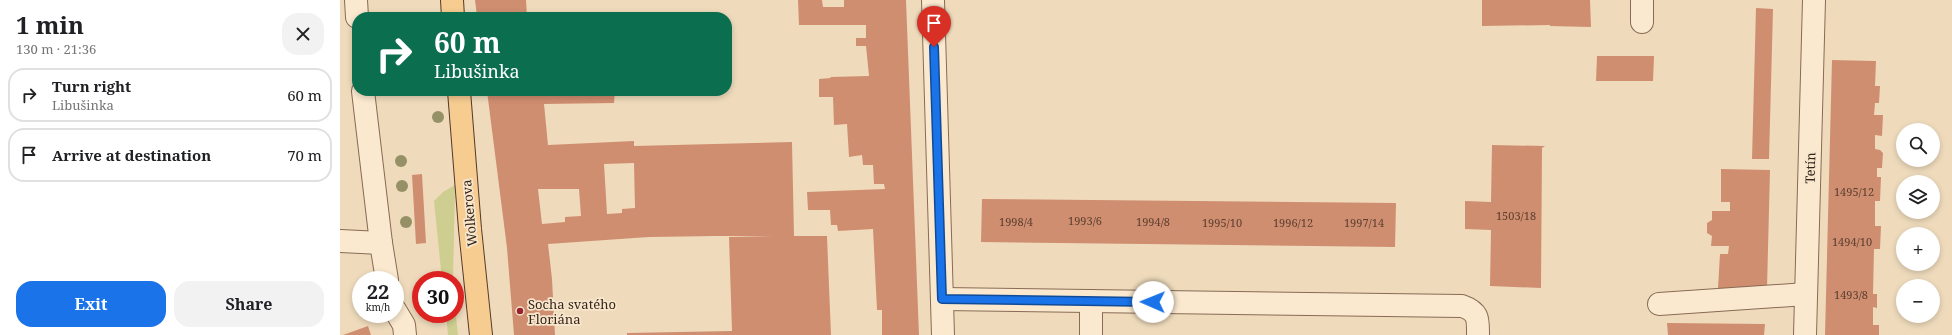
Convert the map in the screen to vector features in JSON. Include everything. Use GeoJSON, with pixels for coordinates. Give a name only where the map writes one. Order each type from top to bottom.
{"type":"FeatureCollection","features":[{"type":"Feature","properties":{"kind":"main road"},"geometry":{"type":"LineString","coordinates":[[452,0],[453,12]]}},
{"type":"Feature","properties":{"kind":"main road","name":"Wolkerova"},"geometry":{"type":"LineString","coordinates":[[459,96],[470,229],[481,335]]}},
{"type":"Feature","properties":{"kind":"street"},"geometry":{"type":"LineString","coordinates":[[356,0],[357,12]]}},
{"type":"Feature","properties":{"kind":"street"},"geometry":{"type":"LineString","coordinates":[[933,0],[943,335]]}},
{"type":"Feature","properties":{"kind":"street"},"geometry":{"type":"LineString","coordinates":[[1642,0],[1642,22]]}},
{"type":"Feature","properties":{"kind":"street","name":"Tetín"},"geometry":{"type":"LineString","coordinates":[[1805,335],[1814,0]]}},
{"type":"Feature","properties":{"kind":"street"},"geometry":{"type":"LineString","coordinates":[[364,96],[386,271]]}},
{"type":"Feature","properties":{"kind":"street"},"geometry":{"type":"LineString","coordinates":[[340,241],[381,243]]}},
{"type":"Feature","properties":{"kind":"street"},"geometry":{"type":"LineString","coordinates":[[1659,304],[1806,294]]}},
{"type":"Feature","properties":{"kind":"street"},"geometry":{"type":"LineString","coordinates":[[942,299],[1462,306],[1471,309],[1478,317],[1478,335]]}},
{"type":"Feature","properties":{"kind":"street"},"geometry":{"type":"LineString","coordinates":[[1091,301],[1091,335]]}},
{"type":"Feature","properties":{"kind":"street"},"geometry":{"type":"LineString","coordinates":[[403,323],[405,335]]}},
{"type":"Feature","properties":{"kind":"green space"},"geometry":{"type":"Polygon","coordinates":[[[455,185],[453,271],[441,271],[434,201],[443,192],[455,185]]]}},
{"type":"Feature","properties":{"kind":"green space"},"geometry":{"type":"Polygon","coordinates":[[[447,323],[457,323],[458,335],[448,335],[447,323]]]}},
{"type":"Feature","properties":{"kind":"building"},"geometry":{"type":"Polygon","coordinates":[[[475,0],[526,0],[527,12],[476,12],[475,0]]]}},
{"type":"Feature","properties":{"kind":"building"},"geometry":{"type":"Polygon","coordinates":[[[798,0],[822,0],[823,7],[844,7],[844,0],[906,0],[919,335],[882,335],[882,310],[877,310],[873,229],[838,231],[837,225],[831,225],[830,210],[808,210],[807,192],[885,189],[884,184],[874,184],[873,165],[863,165],[862,155],[849,157],[847,124],[834,125],[833,97],[819,97],[819,79],[831,78],[830,77],[869,76],[866,46],[856,46],[856,38],[866,38],[866,25],[799,25],[798,0]]]}},
{"type":"Feature","properties":{"kind":"building"},"geometry":{"type":"Polygon","coordinates":[[[1482,0],[1590,0],[1591,27],[1550,25],[1482,26],[1482,0]]]}},
{"type":"Feature","properties":{"kind":"building"},"geometry":{"type":"Polygon","coordinates":[[[1756,8],[1773,9],[1769,159],[1752,159],[1756,8]]]}},
{"type":"Feature","properties":{"kind":"building"},"geometry":{"type":"Polygon","coordinates":[[[1597,56],[1654,56],[1653,81],[1596,81],[1597,56]]]}},
{"type":"Feature","properties":{"kind":"building"},"geometry":{"type":"Polygon","coordinates":[[[1832,60],[1876,61],[1875,86],[1880,86],[1879,103],[1875,103],[1874,115],[1883,115],[1882,136],[1875,135],[1875,149],[1880,150],[1883,153],[1882,168],[1877,168],[1877,177],[1881,177],[1880,201],[1875,201],[1875,226],[1881,226],[1880,249],[1874,249],[1873,294],[1877,294],[1877,308],[1873,307],[1873,325],[1879,325],[1879,335],[1825,335],[1832,60]]]}},
{"type":"Feature","properties":{"kind":"building"},"geometry":{"type":"Polygon","coordinates":[[[488,96],[615,96],[614,103],[544,104],[548,145],[634,141],[634,146],[792,142],[794,236],[827,236],[831,335],[627,335],[627,333],[732,331],[729,237],[774,236],[716,236],[649,237],[548,244],[552,279],[555,335],[514,335],[507,248],[488,96]],[[634,163],[604,164],[607,214],[622,213],[622,209],[635,208],[634,163]],[[538,189],[542,224],[565,222],[565,217],[581,216],[579,189],[538,189]]]}},
{"type":"Feature","properties":{"kind":"building"},"geometry":{"type":"Polygon","coordinates":[[[1492,145],[1545,146],[1542,148],[1541,288],[1490,286],[1491,230],[1465,229],[1465,201],[1491,202],[1492,145]]]}},
{"type":"Feature","properties":{"kind":"building"},"geometry":{"type":"Polygon","coordinates":[[[1721,169],[1770,170],[1767,289],[1718,288],[1720,254],[1728,254],[1729,246],[1711,246],[1712,236],[1707,233],[1707,223],[1712,220],[1712,211],[1730,211],[1730,202],[1721,202],[1721,169]]]}},
{"type":"Feature","properties":{"kind":"building"},"geometry":{"type":"Polygon","coordinates":[[[422,174],[426,243],[416,244],[412,175],[422,174]]]}},
{"type":"Feature","properties":{"kind":"building"},"geometry":{"type":"Polygon","coordinates":[[[982,199],[1396,203],[1395,247],[981,242],[982,199]]]}},
{"type":"Feature","properties":{"kind":"building"},"geometry":{"type":"Polygon","coordinates":[[[1667,323],[1765,324],[1764,335],[1668,335],[1667,323]]]}},
{"type":"Feature","properties":{"kind":"building"},"geometry":{"type":"Polygon","coordinates":[[[368,326],[371,335],[343,335],[368,326]]]}},
{"type":"Feature","properties":{"kind":"place","name":"Socha svatého Floriána"},"geometry":{"type":"Point","coordinates":[520,311]}},
{"type":"Feature","properties":{"kind":"route"},"geometry":{"type":"LineString","coordinates":[[934,47],[942,299],[1153,302]]}}]}
